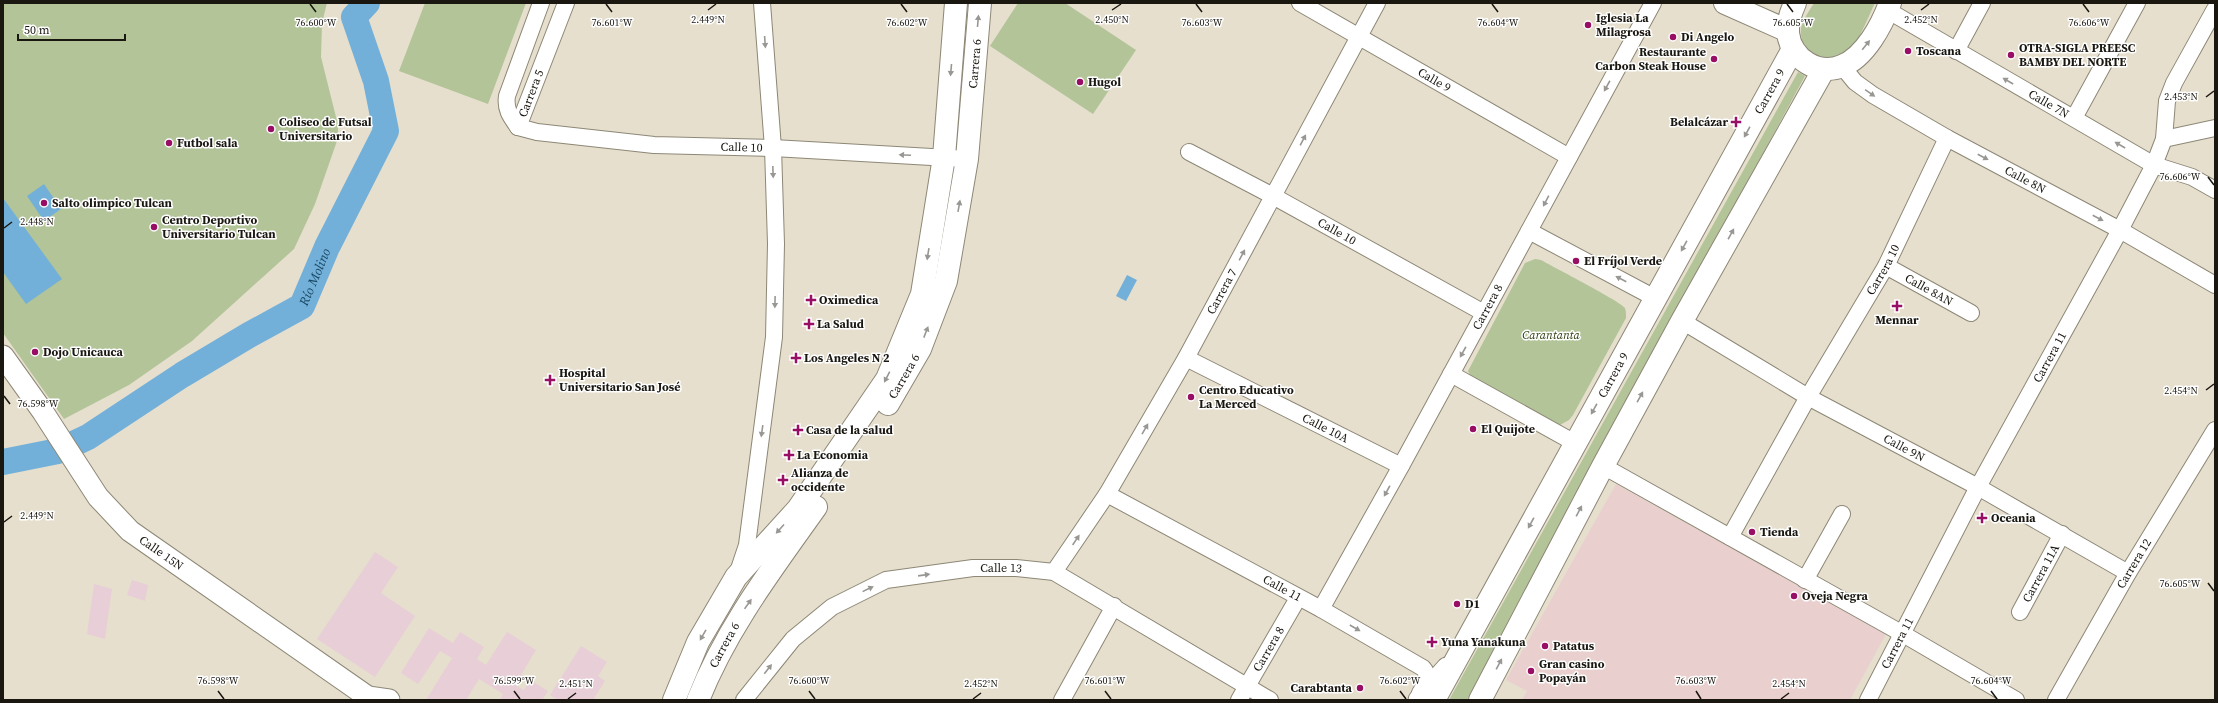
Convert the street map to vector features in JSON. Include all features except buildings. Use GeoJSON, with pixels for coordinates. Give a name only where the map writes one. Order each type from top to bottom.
{"type":"FeatureCollection","features":[{"type":"Feature","properties":{"kind":"main road","name":"Carrera 6"},"geometry":{"type":"LineString","coordinates":[[674,700],[698,642],[736,577],[798,509],[887,379],[922,294],[944,157],[956,3]]}},
{"type":"Feature","properties":{"kind":"main road","name":"Carrera 6"},"geometry":{"type":"LineString","coordinates":[[698,700],[705,682],[742,612],[897,391],[920,349],[946,281],[967,159],[980,3]]}},
{"type":"Feature","properties":{"kind":"main road"},"geometry":{"type":"LineString","coordinates":[[1725,3],[1790,40],[1805,62],[1833,67],[1852,60],[1866,45],[1888,7]]}},
{"type":"Feature","properties":{"kind":"main road","name":"Carrera 9"},"geometry":{"type":"LineString","coordinates":[[1434,700],[1655,298],[1790,40],[1790,17],[1795,3]]}},
{"type":"Feature","properties":{"kind":"main road"},"geometry":{"type":"LineString","coordinates":[[1482,699],[1603,466],[1682,321],[1833,67]]}},
{"type":"Feature","properties":{"kind":"street","name":"Carrera 5"},"geometry":{"type":"LineString","coordinates":[[518,127],[508,113],[506,104],[507,96],[542,3]]}},
{"type":"Feature","properties":{"kind":"street","name":"Carrera 5"},"geometry":{"type":"LineString","coordinates":[[518,127],[566,3]]}},
{"type":"Feature","properties":{"kind":"street","name":"Carrera 6"},"geometry":{"type":"LineString","coordinates":[[736,577],[747,545],[774,338],[776,244],[772,148],[762,3]]}},
{"type":"Feature","properties":{"kind":"street","name":"Calle 9"},"geometry":{"type":"LineString","coordinates":[[1300,3],[1569,157]]}},
{"type":"Feature","properties":{"kind":"street","name":"Carrera 7"},"geometry":{"type":"LineString","coordinates":[[1054,572],[1107,494],[1186,358],[1377,3]]}},
{"type":"Feature","properties":{"kind":"street","name":"Carrera 8"},"geometry":{"type":"LineString","coordinates":[[1321,609],[1401,466],[1653,3]]}},
{"type":"Feature","properties":{"kind":"street"},"geometry":{"type":"LineString","coordinates":[[1956,51],[1982,3]]}},
{"type":"Feature","properties":{"kind":"street"},"geometry":{"type":"LineString","coordinates":[[2074,118],[2137,3]]}},
{"type":"Feature","properties":{"kind":"street","name":"Calle 7N"},"geometry":{"type":"LineString","coordinates":[[1888,7],[1956,51],[2154,165],[2192,177],[2215,190]]}},
{"type":"Feature","properties":{"kind":"street","name":"Carrera 11"},"geometry":{"type":"LineString","coordinates":[[1868,700],[1978,487],[2120,230],[2154,165],[2164,139],[2167,101],[2174,83],[2215,9]]}},
{"type":"Feature","properties":{"kind":"street","name":"Calle 8N"},"geometry":{"type":"LineString","coordinates":[[1833,67],[1873,95],[1947,138],[2120,230],[2215,284]]}},
{"type":"Feature","properties":{"kind":"street","name":"Calle 10"},"geometry":{"type":"LineString","coordinates":[[518,127],[537,132],[654,144],[772,148],[967,159]]}},
{"type":"Feature","properties":{"kind":"street"},"geometry":{"type":"LineString","coordinates":[[2164,139],[2215,128]]}},
{"type":"Feature","properties":{"kind":"street","name":"Carrera 10"},"geometry":{"type":"LineString","coordinates":[[1730,537],[1808,396],[1886,266],[1947,138]]}},
{"type":"Feature","properties":{"kind":"street","name":"Calle 10"},"geometry":{"type":"LineString","coordinates":[[1188,152],[1273,196],[1484,313]]}},
{"type":"Feature","properties":{"kind":"street"},"geometry":{"type":"LineString","coordinates":[[1529,231],[1655,298]]}},
{"type":"Feature","properties":{"kind":"street","name":"Calle 8AN"},"geometry":{"type":"LineString","coordinates":[[1886,266],[1971,313]]}},
{"type":"Feature","properties":{"kind":"street","name":"Calle 9N"},"geometry":{"type":"LineString","coordinates":[[1682,321],[1808,396],[1978,487],[2128,573]]}},
{"type":"Feature","properties":{"kind":"street","name":"Calle 15N"},"geometry":{"type":"LineString","coordinates":[[3,356],[43,412],[98,496],[130,531],[367,699]]}},
{"type":"Feature","properties":{"kind":"street","name":"Calle 10A"},"geometry":{"type":"LineString","coordinates":[[1186,358],[1401,466]]}},
{"type":"Feature","properties":{"kind":"street"},"geometry":{"type":"LineString","coordinates":[[1451,374],[1574,443]]}},
{"type":"Feature","properties":{"kind":"street","name":"Carrera 12"},"geometry":{"type":"LineString","coordinates":[[2056,700],[2128,573],[2215,430]]}},
{"type":"Feature","properties":{"kind":"street"},"geometry":{"type":"LineString","coordinates":[[1603,466],[1903,634],[2016,700]]}},
{"type":"Feature","properties":{"kind":"street","name":"Calle 11"},"geometry":{"type":"LineString","coordinates":[[1107,494],[1321,609],[1423,668],[1428,673],[1428,678],[1418,700]]}},
{"type":"Feature","properties":{"kind":"street"},"geometry":{"type":"LineString","coordinates":[[1805,580],[1842,514]]}},
{"type":"Feature","properties":{"kind":"street","name":"Carrera 11A"},"geometry":{"type":"LineString","coordinates":[[2020,612],[2062,534]]}},
{"type":"Feature","properties":{"kind":"street","name":"Calle 13"},"geometry":{"type":"LineString","coordinates":[[744,700],[793,639],[832,607],[886,580],[974,568],[1016,568],[1054,572],[1114,606],[1243,694],[1270,700]]}},
{"type":"Feature","properties":{"kind":"street","name":"Carrera 8"},"geometry":{"type":"LineString","coordinates":[[1243,694],[1298,598]]}},
{"type":"Feature","properties":{"kind":"street"},"geometry":{"type":"LineString","coordinates":[[1062,700],[1114,606]]}},
{"type":"Feature","properties":{"kind":"street","name":"Calle 11"},"geometry":{"type":"LineString","coordinates":[[1418,700],[1436,678],[1455,661]]}},
{"type":"Feature","properties":{"kind":"street"},"geometry":{"type":"LineString","coordinates":[[367,699],[389,700]]}},
{"type":"Feature","properties":{"kind":"shaded area"},"geometry":{"type":"Polygon","coordinates":[[[1616,484],[1886,634],[1850,700],[1522,700],[1527,691],[1506,680],[1616,484]]]}},
{"type":"Feature","properties":{"kind":"shaded area"},"geometry":{"type":"Polygon","coordinates":[[[375,552],[398,567],[381,593],[415,616],[375,677],[317,639],[375,552]]]}},
{"type":"Feature","properties":{"kind":"shaded area"},"geometry":{"type":"Polygon","coordinates":[[[132,580],[148,585],[145,601],[127,595],[132,580]]]}},
{"type":"Feature","properties":{"kind":"shaded area"},"geometry":{"type":"Polygon","coordinates":[[[94,584],[112,589],[105,639],[87,634],[94,584]]]}},
{"type":"Feature","properties":{"kind":"shaded area"},"geometry":{"type":"Polygon","coordinates":[[[429,628],[453,643],[460,632],[484,647],[477,659],[486,665],[507,632],[536,650],[515,685],[524,690],[530,680],[548,691],[542,700],[500,700],[503,694],[479,679],[466,700],[426,700],[452,658],[440,651],[418,684],[401,673],[429,628]]]}},
{"type":"Feature","properties":{"kind":"shaded area"},"geometry":{"type":"Polygon","coordinates":[[[581,646],[607,662],[598,676],[605,681],[593,700],[558,700],[550,695],[581,646]]]}},
{"type":"Feature","properties":{"kind":"green space","name":"Centro Deportivo Universitario Tulcan"},"geometry":{"type":"Polygon","coordinates":[[[3,3],[327,3],[322,23],[321,57],[338,125],[338,138],[315,204],[294,249],[192,341],[129,385],[64,419],[3,333],[3,3]]]}},
{"type":"Feature","properties":{"kind":"green space"},"geometry":{"type":"Polygon","coordinates":[[[425,3],[526,3],[488,104],[399,71],[425,3]]]}},
{"type":"Feature","properties":{"kind":"green space","name":"Hugol"},"geometry":{"type":"Polygon","coordinates":[[[1018,3],[1065,3],[1136,50],[1093,114],[990,46],[1018,3]]]}},
{"type":"Feature","properties":{"kind":"green space"},"geometry":{"type":"Polygon","coordinates":[[[1814,3],[1875,3],[1854,46],[1843,54],[1835,57],[1826,57],[1810,51],[1802,38],[1801,28],[1804,18],[1814,3]]]}},
{"type":"Feature","properties":{"kind":"green space"},"geometry":{"type":"Polygon","coordinates":[[[1798,72],[1805,76],[1467,700],[1449,700],[1798,72]]]}},
{"type":"Feature","properties":{"kind":"green space","name":"Carantanta"},"geometry":{"type":"Polygon","coordinates":[[[1535,259],[1541,260],[1599,292],[1620,304],[1626,310],[1626,318],[1573,415],[1569,420],[1560,425],[1471,377],[1468,371],[1525,263],[1535,259]]]}},
{"type":"Feature","properties":{"kind":"water","name":"Salto olimpico Tulcan"},"geometry":{"type":"Polygon","coordinates":[[[44,184],[61,209],[44,221],[27,196],[44,184]]]}},
{"type":"Feature","properties":{"kind":"water"},"geometry":{"type":"Polygon","coordinates":[[[3,198],[62,279],[26,304],[3,272],[3,198]]]}},
{"type":"Feature","properties":{"kind":"water"},"geometry":{"type":"Polygon","coordinates":[[[1127,275],[1137,280],[1126,301],[1116,296],[1127,275]]]}},
{"type":"Feature","properties":{"kind":"waterway","name":"Río Molino"},"geometry":{"type":"LineString","coordinates":[[3,462],[58,451],[88,437],[182,375],[249,335],[302,306],[327,247],[386,131],[376,81],[354,17],[367,3]]}},
{"type":"Feature","properties":{"kind":"place","name":"Iglesia La Milagrosa"},"geometry":{"type":"Point","coordinates":[1588,25]}},
{"type":"Feature","properties":{"kind":"place","name":"Di Angelo"},"geometry":{"type":"Point","coordinates":[1673,37]}},
{"type":"Feature","properties":{"kind":"place","name":"Toscana"},"geometry":{"type":"Point","coordinates":[1908,51]}},
{"type":"Feature","properties":{"kind":"place","name":"OTRA-SIGLA PREESC BAMBY DEL NORTE"},"geometry":{"type":"Point","coordinates":[2011,55]}},
{"type":"Feature","properties":{"kind":"place","name":"Restaurante Carbon Steak House"},"geometry":{"type":"Point","coordinates":[1714,59]}},
{"type":"Feature","properties":{"kind":"place","name":"Hugol"},"geometry":{"type":"Point","coordinates":[1080,82]}},
{"type":"Feature","properties":{"kind":"place","name":"Belalcázar"},"geometry":{"type":"Point","coordinates":[1736,122]}},
{"type":"Feature","properties":{"kind":"place","name":"Coliseo de Futsal Universitario"},"geometry":{"type":"Point","coordinates":[271,129]}},
{"type":"Feature","properties":{"kind":"place","name":"Futbol sala"},"geometry":{"type":"Point","coordinates":[169,143]}},
{"type":"Feature","properties":{"kind":"place","name":"Salto olimpico Tulcan"},"geometry":{"type":"Point","coordinates":[44,203]}},
{"type":"Feature","properties":{"kind":"place","name":"Centro Deportivo Universitario Tulcan"},"geometry":{"type":"Point","coordinates":[154,227]}},
{"type":"Feature","properties":{"kind":"place","name":"El Fríjol Verde"},"geometry":{"type":"Point","coordinates":[1576,261]}},
{"type":"Feature","properties":{"kind":"place","name":"Oximedica"},"geometry":{"type":"Point","coordinates":[811,300]}},
{"type":"Feature","properties":{"kind":"place","name":"Mennar"},"geometry":{"type":"Point","coordinates":[1897,306]}},
{"type":"Feature","properties":{"kind":"place","name":"La Salud"},"geometry":{"type":"Point","coordinates":[809,324]}},
{"type":"Feature","properties":{"kind":"place","name":"Dojo Unicauca"},"geometry":{"type":"Point","coordinates":[35,352]}},
{"type":"Feature","properties":{"kind":"place","name":"Los Angeles N 2"},"geometry":{"type":"Point","coordinates":[796,358]}},
{"type":"Feature","properties":{"kind":"place","name":"Hospital Universitario San José"},"geometry":{"type":"Point","coordinates":[550,380]}},
{"type":"Feature","properties":{"kind":"place","name":"Centro Educativo La Merced"},"geometry":{"type":"Point","coordinates":[1191,397]}},
{"type":"Feature","properties":{"kind":"place","name":"El Quijote"},"geometry":{"type":"Point","coordinates":[1473,429]}},
{"type":"Feature","properties":{"kind":"place","name":"Casa de la salud"},"geometry":{"type":"Point","coordinates":[798,430]}},
{"type":"Feature","properties":{"kind":"place","name":"La Economia"},"geometry":{"type":"Point","coordinates":[789,455]}},
{"type":"Feature","properties":{"kind":"place","name":"Alianza de occidente"},"geometry":{"type":"Point","coordinates":[783,480]}},
{"type":"Feature","properties":{"kind":"place","name":"Oceania"},"geometry":{"type":"Point","coordinates":[1982,518]}},
{"type":"Feature","properties":{"kind":"place","name":"Tienda"},"geometry":{"type":"Point","coordinates":[1752,532]}},
{"type":"Feature","properties":{"kind":"place","name":"Oveja Negra"},"geometry":{"type":"Point","coordinates":[1794,596]}},
{"type":"Feature","properties":{"kind":"place","name":"D1"},"geometry":{"type":"Point","coordinates":[1457,604]}},
{"type":"Feature","properties":{"kind":"place","name":"Yuna Yanakuna"},"geometry":{"type":"Point","coordinates":[1432,642]}},
{"type":"Feature","properties":{"kind":"place","name":"Patatus"},"geometry":{"type":"Point","coordinates":[1545,646]}},
{"type":"Feature","properties":{"kind":"place","name":"Gran casino Popayán"},"geometry":{"type":"Point","coordinates":[1531,671]}},
{"type":"Feature","properties":{"kind":"place","name":"Carabtanta"},"geometry":{"type":"Point","coordinates":[1360,688]}}]}
